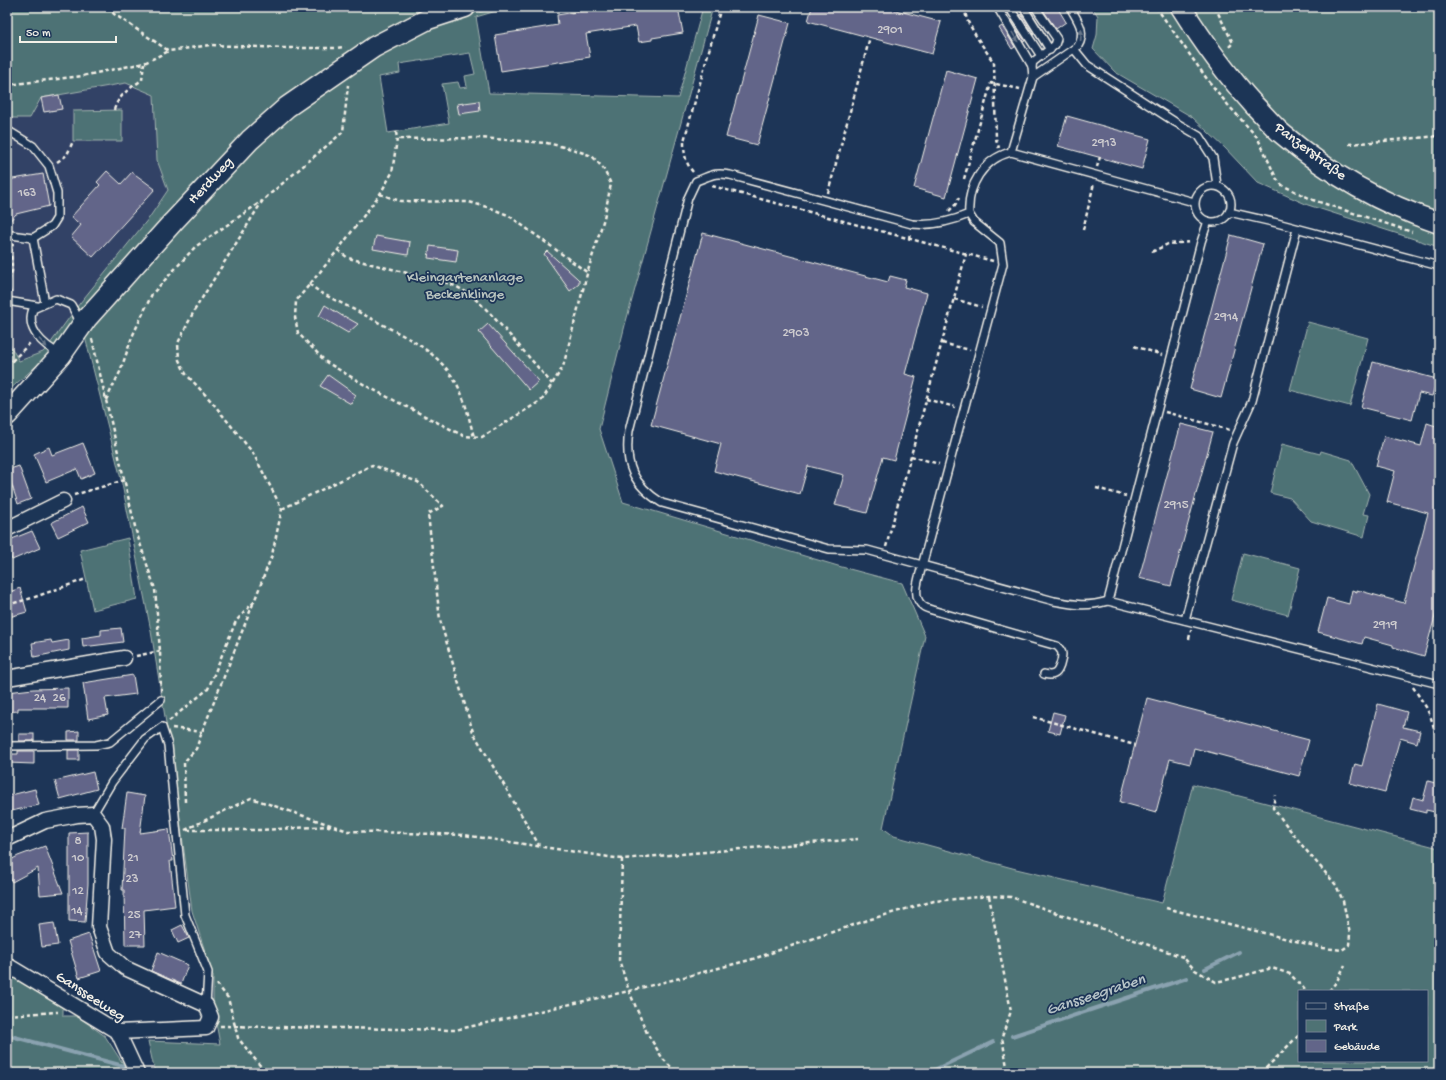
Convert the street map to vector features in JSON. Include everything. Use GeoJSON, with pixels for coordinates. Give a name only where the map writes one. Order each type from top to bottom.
{"type":"FeatureCollection","features":[{"type":"Feature","properties":{"kind":"street","name":"Panzerstraße"},"geometry":{"type":"LineString","coordinates":[[1181,7],[1232,81],[1281,133],[1326,167],[1379,200],[1439,223]]}},
{"type":"Feature","properties":{"kind":"street","name":"Herdweg"},"geometry":{"type":"LineString","coordinates":[[7,415],[61,355],[85,322],[173,222],[250,140],[287,107],[348,56],[374,47],[428,19],[471,10]]}},
{"type":"Feature","properties":{"kind":"street"},"geometry":{"type":"LineString","coordinates":[[7,529],[63,501]]}},
{"type":"Feature","properties":{"kind":"street"},"geometry":{"type":"LineString","coordinates":[[7,678],[124,658]]}},
{"type":"Feature","properties":{"kind":"street"},"geometry":{"type":"LineString","coordinates":[[7,839],[45,821],[77,815],[93,814],[102,826],[104,839],[99,927],[108,953],[125,968],[206,1005],[211,1017],[206,1028],[118,1032]]}},
{"type":"Feature","properties":{"kind":"street","name":"Gansseeweg"},"geometry":{"type":"LineString","coordinates":[[7,965],[118,1032],[137,1073]]}},
{"type":"Feature","properties":{"kind":"lane"},"geometry":{"type":"LineString","coordinates":[[1000,7],[999,10],[1032,66],[1033,78],[1011,152]]}},
{"type":"Feature","properties":{"kind":"lane"},"geometry":{"type":"LineString","coordinates":[[1009,7],[1041,56]]}},
{"type":"Feature","properties":{"kind":"lane"},"geometry":{"type":"LineString","coordinates":[[1022,7],[1050,50]]}},
{"type":"Feature","properties":{"kind":"lane"},"geometry":{"type":"LineString","coordinates":[[1032,66],[1033,62],[1055,45],[1056,39],[1035,7]]}},
{"type":"Feature","properties":{"kind":"lane"},"geometry":{"type":"LineString","coordinates":[[1033,78],[1078,46],[1082,35],[1081,27],[1070,7]]}},
{"type":"Feature","properties":{"kind":"lane"},"geometry":{"type":"LineString","coordinates":[[1074,49],[1087,65],[1199,136],[1213,158],[1217,185]]}},
{"type":"Feature","properties":{"kind":"lane"},"geometry":{"type":"LineString","coordinates":[[7,130],[33,146],[49,166],[57,193],[57,218],[52,226],[33,238],[13,236]]}},
{"type":"Feature","properties":{"kind":"lane"},"geometry":{"type":"LineString","coordinates":[[1044,674],[1051,676],[1058,670],[1062,655],[1061,650],[1057,646],[923,607],[918,600],[917,590],[922,566],[1003,264],[1000,243],[974,222],[968,214],[968,203],[976,178],[984,166],[1001,154],[1011,152],[1194,202]]}},
{"type":"Feature","properties":{"kind":"lane"},"geometry":{"type":"LineString","coordinates":[[968,214],[959,218],[935,224],[912,224],[730,175],[720,173],[711,174],[698,181],[688,198],[629,431],[627,445],[628,459],[632,474],[640,485],[662,503],[829,549],[867,550],[922,566],[1076,606],[1094,605],[1108,601],[1439,684]]}},
{"type":"Feature","properties":{"kind":"lane"},"geometry":{"type":"LineString","coordinates":[[1211,185],[1217,185],[1224,189],[1231,199],[1229,212],[1224,218],[1216,222],[1208,221],[1200,217],[1195,210],[1194,202],[1200,190],[1211,185]]}},
{"type":"Feature","properties":{"kind":"lane"},"geometry":{"type":"LineString","coordinates":[[1229,212],[1297,228],[1439,266]]}},
{"type":"Feature","properties":{"kind":"lane"},"geometry":{"type":"LineString","coordinates":[[1108,601],[1201,242],[1208,221]]}},
{"type":"Feature","properties":{"kind":"lane"},"geometry":{"type":"LineString","coordinates":[[1185,620],[1233,443],[1252,401],[1297,228]]}},
{"type":"Feature","properties":{"kind":"lane"},"geometry":{"type":"LineString","coordinates":[[33,238],[45,303]]}},
{"type":"Feature","properties":{"kind":"lane"},"geometry":{"type":"LineString","coordinates":[[61,355],[47,348],[37,336],[31,325],[30,316],[33,309],[56,299],[72,305],[85,322]]}},
{"type":"Feature","properties":{"kind":"lane"},"geometry":{"type":"LineString","coordinates":[[10,302],[37,306]]}},
{"type":"Feature","properties":{"kind":"lane"},"geometry":{"type":"LineString","coordinates":[[7,746],[96,745],[110,742],[161,700]]}},
{"type":"Feature","properties":{"kind":"lane"},"geometry":{"type":"LineString","coordinates":[[93,814],[112,782],[145,739],[162,727],[168,745],[185,915],[208,972],[206,1005]]}},
{"type":"Feature","properties":{"kind":"path"},"geometry":{"type":"LineString","coordinates":[[108,7],[114,14],[169,51]]}},
{"type":"Feature","properties":{"kind":"path"},"geometry":{"type":"LineString","coordinates":[[471,10],[493,7]]}},
{"type":"Feature","properties":{"kind":"path"},"geometry":{"type":"LineString","coordinates":[[721,7],[684,141],[686,159],[698,181],[1003,264]]}},
{"type":"Feature","properties":{"kind":"path"},"geometry":{"type":"LineString","coordinates":[[964,7],[967,20],[994,63],[996,139],[1001,154]]}},
{"type":"Feature","properties":{"kind":"path"},"geometry":{"type":"LineString","coordinates":[[1156,7],[1172,29]]}},
{"type":"Feature","properties":{"kind":"path"},"geometry":{"type":"LineString","coordinates":[[1215,7],[1233,43],[1229,47]]}},
{"type":"Feature","properties":{"kind":"path"},"geometry":{"type":"LineString","coordinates":[[825,201],[870,37]]}},
{"type":"Feature","properties":{"kind":"path"},"geometry":{"type":"LineString","coordinates":[[7,85],[82,76],[144,63],[169,51],[210,46],[328,48],[348,56],[348,79],[343,132],[263,200],[195,247],[152,294],[132,337],[120,372],[106,400]]}},
{"type":"Feature","properties":{"kind":"path"},"geometry":{"type":"LineString","coordinates":[[114,110],[116,102],[128,90],[142,80],[144,63]]}},
{"type":"Feature","properties":{"kind":"path"},"geometry":{"type":"LineString","coordinates":[[963,183],[991,83],[1020,90],[1020,85]]}},
{"type":"Feature","properties":{"kind":"path"},"geometry":{"type":"LineString","coordinates":[[396,132],[397,139],[392,173],[380,194],[338,250],[296,301],[294,317],[298,333],[326,362],[370,388],[464,436],[482,437],[542,400],[563,367],[604,218],[611,184],[603,168],[592,156],[547,143],[481,138],[397,139]]}},
{"type":"Feature","properties":{"kind":"path"},"geometry":{"type":"LineString","coordinates":[[1349,144],[1439,136]]}},
{"type":"Feature","properties":{"kind":"path"},"geometry":{"type":"LineString","coordinates":[[56,163],[67,155],[73,141]]}},
{"type":"Feature","properties":{"kind":"path"},"geometry":{"type":"LineString","coordinates":[[1083,230],[1100,157]]}},
{"type":"Feature","properties":{"kind":"path"},"geometry":{"type":"LineString","coordinates":[[380,194],[400,201],[469,202],[490,208],[508,215],[588,273]]}},
{"type":"Feature","properties":{"kind":"path"},"geometry":{"type":"LineString","coordinates":[[948,211],[955,205],[959,198]]}},
{"type":"Feature","properties":{"kind":"path"},"geometry":{"type":"LineString","coordinates":[[185,807],[184,762],[196,749],[254,602],[272,555],[282,509],[253,453],[212,402],[186,374],[179,360],[178,343],[194,310],[263,200]]}},
{"type":"Feature","properties":{"kind":"path"},"geometry":{"type":"LineString","coordinates":[[909,238],[912,224]]}},
{"type":"Feature","properties":{"kind":"path"},"geometry":{"type":"LineString","coordinates":[[10,302],[12,296],[7,286],[12,271],[11,251],[13,236]]}},
{"type":"Feature","properties":{"kind":"path"},"geometry":{"type":"LineString","coordinates":[[1152,252],[1168,244],[1201,242]]}},
{"type":"Feature","properties":{"kind":"path"},"geometry":{"type":"LineString","coordinates":[[338,250],[348,258],[446,283],[460,288],[485,308],[552,384]]}},
{"type":"Feature","properties":{"kind":"path"},"geometry":{"type":"LineString","coordinates":[[884,555],[966,254]]}},
{"type":"Feature","properties":{"kind":"path"},"geometry":{"type":"LineString","coordinates":[[309,284],[321,293],[418,343],[436,358],[456,382],[462,395],[474,436]]}},
{"type":"Feature","properties":{"kind":"path"},"geometry":{"type":"LineString","coordinates":[[954,299],[990,309]]}},
{"type":"Feature","properties":{"kind":"path"},"geometry":{"type":"LineString","coordinates":[[85,322],[106,400],[136,531],[155,589],[160,651],[161,700]]}},
{"type":"Feature","properties":{"kind":"path"},"geometry":{"type":"LineString","coordinates":[[7,366],[37,336]]}},
{"type":"Feature","properties":{"kind":"path"},"geometry":{"type":"LineString","coordinates":[[942,343],[979,353]]}},
{"type":"Feature","properties":{"kind":"path"},"geometry":{"type":"LineString","coordinates":[[1134,346],[1171,357]]}},
{"type":"Feature","properties":{"kind":"path"},"geometry":{"type":"LineString","coordinates":[[926,399],[964,410]]}},
{"type":"Feature","properties":{"kind":"path"},"geometry":{"type":"LineString","coordinates":[[1157,410],[1238,432]]}},
{"type":"Feature","properties":{"kind":"path"},"geometry":{"type":"LineString","coordinates":[[911,456],[949,466]]}},
{"type":"Feature","properties":{"kind":"path"},"geometry":{"type":"LineString","coordinates":[[282,509],[372,464],[418,482],[443,506],[428,514],[440,620],[473,732],[540,846]]}},
{"type":"Feature","properties":{"kind":"path"},"geometry":{"type":"LineString","coordinates":[[63,501],[75,495],[125,480]]}},
{"type":"Feature","properties":{"kind":"path"},"geometry":{"type":"LineString","coordinates":[[1096,488],[1134,498]]}},
{"type":"Feature","properties":{"kind":"path"},"geometry":{"type":"LineString","coordinates":[[7,605],[86,579]]}},
{"type":"Feature","properties":{"kind":"path"},"geometry":{"type":"LineString","coordinates":[[162,727],[208,689],[236,621],[254,602]]}},
{"type":"Feature","properties":{"kind":"path"},"geometry":{"type":"LineString","coordinates":[[124,658],[160,651]]}},
{"type":"Feature","properties":{"kind":"path"},"geometry":{"type":"LineString","coordinates":[[1406,676],[1426,707],[1439,744]]}},
{"type":"Feature","properties":{"kind":"path"},"geometry":{"type":"LineString","coordinates":[[1033,717],[1135,744]]}},
{"type":"Feature","properties":{"kind":"path"},"geometry":{"type":"LineString","coordinates":[[162,727],[202,732]]}},
{"type":"Feature","properties":{"kind":"path"},"geometry":{"type":"LineString","coordinates":[[1166,908],[1323,948],[1342,950],[1349,945],[1350,934],[1343,901],[1336,885],[1273,808],[1275,795]]}},
{"type":"Feature","properties":{"kind":"path"},"geometry":{"type":"LineString","coordinates":[[177,834],[251,798],[348,831],[464,835],[622,859],[858,839]]}},
{"type":"Feature","properties":{"kind":"path"},"geometry":{"type":"LineString","coordinates":[[185,822],[185,830]]}},
{"type":"Feature","properties":{"kind":"path"},"geometry":{"type":"LineString","coordinates":[[185,830],[261,830],[332,826]]}},
{"type":"Feature","properties":{"kind":"path"},"geometry":{"type":"LineString","coordinates":[[622,859],[619,960],[629,991],[647,1033],[663,1059],[677,1073]]}},
{"type":"Feature","properties":{"kind":"path"},"geometry":{"type":"LineString","coordinates":[[989,896],[1011,1011],[1002,1037],[1008,1073]]}},
{"type":"Feature","properties":{"kind":"path"},"geometry":{"type":"LineString","coordinates":[[206,1028],[227,1025],[455,1030],[629,991],[750,960],[871,919],[934,901],[989,896],[1011,898],[1183,957],[1195,970],[1216,982],[1272,968],[1290,974],[1305,990]]}},
{"type":"Feature","properties":{"kind":"path"},"geometry":{"type":"LineString","coordinates":[[1330,990],[1337,981],[1345,965]]}},
{"type":"Feature","properties":{"kind":"path"},"geometry":{"type":"LineString","coordinates":[[208,972],[228,998],[238,1038],[266,1073]]}},
{"type":"Feature","properties":{"kind":"path"},"geometry":{"type":"LineString","coordinates":[[7,1015],[63,1012],[80,1009]]}},
{"type":"Feature","properties":{"kind":"path"},"geometry":{"type":"LineString","coordinates":[[1261,1073],[1298,1036]]}},
{"type":"Feature","properties":{"kind":"shaded area"},"geometry":{"type":"Polygon","coordinates":[[[159,64],[168,190],[149,218],[80,303],[47,348],[43,352],[19,361],[7,373],[7,92],[159,64]]]}},
{"type":"Feature","properties":{"kind":"shaded area"},"geometry":{"type":"Polygon","coordinates":[[[917,1068],[926,1070],[928,1073],[899,1073],[917,1068]]]}},
{"type":"Feature","properties":{"kind":"green space","name":"Kleingartenanlage Beckenklinge"},"geometry":{"type":"Polygon","coordinates":[[[7,7],[521,7],[476,17],[489,93],[678,98],[703,7],[713,7],[625,325],[599,429],[623,502],[838,566],[902,583],[925,636],[883,828],[894,836],[1016,869],[1162,903],[1193,784],[1439,848],[1439,1073],[928,1073],[926,1070],[899,1073],[155,1073],[148,1041],[220,1044],[213,1007],[213,976],[192,911],[172,760],[151,631],[121,479],[82,325],[7,392],[7,340],[19,361],[43,352],[80,303],[149,218],[168,190],[157,160],[154,95],[126,83],[41,98],[30,118],[7,118],[7,7]],[[470,53],[399,64],[400,73],[379,77],[388,133],[449,123],[442,84],[458,82],[460,88],[467,87],[465,76],[475,74],[470,53]]]}},
{"type":"Feature","properties":{"kind":"green space"},"geometry":{"type":"Polygon","coordinates":[[[1092,7],[1439,7],[1439,247],[1308,205],[1258,183],[1225,148],[1192,117],[1115,72],[1093,49],[1097,35],[1098,16],[1092,7]]]}},
{"type":"Feature","properties":{"kind":"green space"},"geometry":{"type":"Polygon","coordinates":[[[122,110],[122,141],[73,141],[73,111],[122,110]]]}},
{"type":"Feature","properties":{"kind":"green space"},"geometry":{"type":"Polygon","coordinates":[[[1308,322],[1368,338],[1350,406],[1290,390],[1308,322]]]}},
{"type":"Feature","properties":{"kind":"green space"},"geometry":{"type":"Polygon","coordinates":[[[1282,444],[1320,454],[1321,451],[1351,460],[1369,494],[1363,514],[1369,515],[1364,537],[1311,521],[1290,498],[1270,493],[1282,444]]]}},
{"type":"Feature","properties":{"kind":"green space"},"geometry":{"type":"Polygon","coordinates":[[[128,538],[137,599],[93,610],[80,550],[128,538]]]}},
{"type":"Feature","properties":{"kind":"green space"},"geometry":{"type":"Polygon","coordinates":[[[1243,553],[1300,568],[1288,615],[1231,600],[1243,553]]]}},
{"type":"Feature","properties":{"kind":"green space"},"geometry":{"type":"Polygon","coordinates":[[[7,974],[63,1008],[63,1016],[77,1016],[105,1036],[129,1073],[7,1073],[7,974]]]}},
{"type":"Feature","properties":{"kind":"building"},"geometry":{"type":"Polygon","coordinates":[[[606,7],[634,7],[634,11],[660,7],[678,7],[683,33],[652,38],[652,40],[639,42],[636,26],[586,34],[590,57],[501,71],[495,35],[558,25],[557,15],[606,7]]]}},
{"type":"Feature","properties":{"kind":"building"},"geometry":{"type":"Polygon","coordinates":[[[812,7],[884,7],[941,22],[932,54],[808,21],[812,7]]]}},
{"type":"Feature","properties":{"kind":"building"},"geometry":{"type":"Polygon","coordinates":[[[1041,7],[1057,7],[1066,22],[1056,29],[1041,7]]]}},
{"type":"Feature","properties":{"kind":"building"},"geometry":{"type":"Polygon","coordinates":[[[1021,14],[1034,35],[1020,15],[1021,14]]]}},
{"type":"Feature","properties":{"kind":"building"},"geometry":{"type":"Polygon","coordinates":[[[759,15],[790,23],[757,145],[726,137],[759,15]]]}},
{"type":"Feature","properties":{"kind":"building"},"geometry":{"type":"Polygon","coordinates":[[[1011,20],[1025,41],[1023,42],[1011,20]]]}},
{"type":"Feature","properties":{"kind":"building"},"geometry":{"type":"Polygon","coordinates":[[[1002,26],[1015,47],[1012,49],[999,28],[1002,26]]]}},
{"type":"Feature","properties":{"kind":"building"},"geometry":{"type":"Polygon","coordinates":[[[946,70],[978,79],[946,197],[914,188],[946,70]]]}},
{"type":"Feature","properties":{"kind":"building"},"geometry":{"type":"Polygon","coordinates":[[[59,95],[62,109],[44,112],[41,98],[59,95]]]}},
{"type":"Feature","properties":{"kind":"building"},"geometry":{"type":"Polygon","coordinates":[[[479,101],[480,111],[459,114],[457,104],[479,101]]]}},
{"type":"Feature","properties":{"kind":"building"},"geometry":{"type":"Polygon","coordinates":[[[1067,116],[1150,139],[1142,169],[1058,146],[1067,116]]]}},
{"type":"Feature","properties":{"kind":"building"},"geometry":{"type":"Polygon","coordinates":[[[107,171],[121,184],[132,172],[155,189],[93,257],[71,237],[81,225],[71,217],[100,185],[97,182],[107,171]]]}},
{"type":"Feature","properties":{"kind":"building"},"geometry":{"type":"Polygon","coordinates":[[[43,174],[49,206],[16,214],[7,224],[7,180],[43,174]]]}},
{"type":"Feature","properties":{"kind":"building"},"geometry":{"type":"Polygon","coordinates":[[[703,233],[888,282],[890,276],[906,280],[904,287],[927,293],[905,374],[916,377],[894,460],[883,457],[867,513],[835,505],[844,475],[808,466],[800,494],[714,471],[721,444],[651,425],[703,233]]]}},
{"type":"Feature","properties":{"kind":"building"},"geometry":{"type":"Polygon","coordinates":[[[1231,235],[1263,244],[1221,398],[1190,389],[1231,235]]]}},
{"type":"Feature","properties":{"kind":"building"},"geometry":{"type":"Polygon","coordinates":[[[376,236],[410,242],[408,255],[373,249],[376,236]]]}},
{"type":"Feature","properties":{"kind":"building"},"geometry":{"type":"Polygon","coordinates":[[[430,246],[458,250],[456,262],[428,258],[430,246]]]}},
{"type":"Feature","properties":{"kind":"building"},"geometry":{"type":"Polygon","coordinates":[[[547,251],[579,280],[579,284],[570,291],[544,254],[547,251]]]}},
{"type":"Feature","properties":{"kind":"building"},"geometry":{"type":"Polygon","coordinates":[[[325,305],[358,324],[348,333],[319,316],[325,305]]]}},
{"type":"Feature","properties":{"kind":"building"},"geometry":{"type":"Polygon","coordinates":[[[488,324],[539,381],[529,390],[479,332],[488,324]]]}},
{"type":"Feature","properties":{"kind":"building"},"geometry":{"type":"Polygon","coordinates":[[[1373,362],[1437,379],[1432,396],[1419,393],[1412,420],[1361,407],[1373,362]]]}},
{"type":"Feature","properties":{"kind":"building"},"geometry":{"type":"Polygon","coordinates":[[[328,375],[356,395],[351,404],[320,386],[328,375]]]}},
{"type":"Feature","properties":{"kind":"building"},"geometry":{"type":"Polygon","coordinates":[[[1427,423],[1439,427],[1439,602],[1424,656],[1364,637],[1362,644],[1318,632],[1327,598],[1349,604],[1352,590],[1357,592],[1357,590],[1404,603],[1428,513],[1387,502],[1395,471],[1376,466],[1384,436],[1421,446],[1427,423]]]}},
{"type":"Feature","properties":{"kind":"building"},"geometry":{"type":"Polygon","coordinates":[[[1181,424],[1213,432],[1171,586],[1139,578],[1181,424]]]}},
{"type":"Feature","properties":{"kind":"building"},"geometry":{"type":"Polygon","coordinates":[[[83,443],[95,473],[81,479],[77,469],[46,482],[34,454],[49,447],[52,455],[83,443]]]}},
{"type":"Feature","properties":{"kind":"building"},"geometry":{"type":"Polygon","coordinates":[[[19,466],[31,499],[18,504],[7,470],[19,466]]]}},
{"type":"Feature","properties":{"kind":"building"},"geometry":{"type":"Polygon","coordinates":[[[82,507],[89,522],[58,537],[51,523],[82,507]]]}},
{"type":"Feature","properties":{"kind":"building"},"geometry":{"type":"Polygon","coordinates":[[[32,531],[40,548],[12,560],[7,547],[7,541],[32,531]]]}},
{"type":"Feature","properties":{"kind":"building"},"geometry":{"type":"Polygon","coordinates":[[[20,588],[27,612],[9,617],[7,609],[7,593],[20,588]]]}},
{"type":"Feature","properties":{"kind":"building"},"geometry":{"type":"Polygon","coordinates":[[[121,628],[123,642],[83,647],[82,638],[101,635],[101,630],[121,628]]]}},
{"type":"Feature","properties":{"kind":"building"},"geometry":{"type":"Polygon","coordinates":[[[51,640],[52,643],[69,640],[69,650],[34,657],[32,643],[51,640]]]}},
{"type":"Feature","properties":{"kind":"building"},"geometry":{"type":"Polygon","coordinates":[[[133,675],[136,694],[105,698],[108,715],[88,719],[83,683],[133,675]]]}},
{"type":"Feature","properties":{"kind":"building"},"geometry":{"type":"Polygon","coordinates":[[[68,688],[68,708],[18,708],[18,711],[7,712],[7,692],[33,689],[68,688]]]}},
{"type":"Feature","properties":{"kind":"building"},"geometry":{"type":"Polygon","coordinates":[[[1147,698],[1309,740],[1299,776],[1194,748],[1190,764],[1170,759],[1156,812],[1120,802],[1147,698]]]}},
{"type":"Feature","properties":{"kind":"building"},"geometry":{"type":"Polygon","coordinates":[[[1378,704],[1407,712],[1403,727],[1420,731],[1417,743],[1400,738],[1385,792],[1350,783],[1355,764],[1362,766],[1378,704]]]}},
{"type":"Feature","properties":{"kind":"building"},"geometry":{"type":"Polygon","coordinates":[[[1053,712],[1065,715],[1060,734],[1048,731],[1053,712]]]}},
{"type":"Feature","properties":{"kind":"building"},"geometry":{"type":"Polygon","coordinates":[[[79,731],[79,740],[68,740],[68,732],[79,731]]]}},
{"type":"Feature","properties":{"kind":"building"},"geometry":{"type":"Polygon","coordinates":[[[19,734],[34,734],[34,741],[19,741],[19,734]]]}},
{"type":"Feature","properties":{"kind":"building"},"geometry":{"type":"Polygon","coordinates":[[[68,750],[79,750],[79,760],[68,760],[68,750]]]}},
{"type":"Feature","properties":{"kind":"building"},"geometry":{"type":"Polygon","coordinates":[[[18,751],[34,751],[34,764],[7,763],[7,754],[18,754],[18,751]]]}},
{"type":"Feature","properties":{"kind":"building"},"geometry":{"type":"Polygon","coordinates":[[[93,772],[97,789],[60,799],[55,781],[93,772]]]}},
{"type":"Feature","properties":{"kind":"building"},"geometry":{"type":"Polygon","coordinates":[[[1428,781],[1439,784],[1439,813],[1426,810],[1426,813],[1410,809],[1413,797],[1423,800],[1428,781]]]}},
{"type":"Feature","properties":{"kind":"building"},"geometry":{"type":"Polygon","coordinates":[[[35,789],[39,805],[7,812],[7,796],[35,789]]]}},
{"type":"Feature","properties":{"kind":"building"},"geometry":{"type":"Polygon","coordinates":[[[127,793],[145,796],[140,833],[169,829],[173,861],[170,861],[175,906],[144,910],[145,945],[125,945],[124,890],[122,890],[125,828],[122,828],[127,793]]]}},
{"type":"Feature","properties":{"kind":"building"},"geometry":{"type":"Polygon","coordinates":[[[88,832],[88,884],[85,922],[69,921],[69,833],[88,832]]]}},
{"type":"Feature","properties":{"kind":"building"},"geometry":{"type":"Polygon","coordinates":[[[45,846],[63,893],[40,895],[38,868],[12,882],[7,873],[7,862],[18,856],[45,846]]]}},
{"type":"Feature","properties":{"kind":"building"},"geometry":{"type":"Polygon","coordinates":[[[54,923],[58,945],[42,947],[39,925],[54,923]]]}},
{"type":"Feature","properties":{"kind":"building"},"geometry":{"type":"Polygon","coordinates":[[[182,925],[189,938],[178,943],[172,930],[182,925]]]}},
{"type":"Feature","properties":{"kind":"building"},"geometry":{"type":"Polygon","coordinates":[[[89,934],[101,971],[79,978],[68,941],[89,934]]]}},
{"type":"Feature","properties":{"kind":"building"},"geometry":{"type":"Polygon","coordinates":[[[158,952],[188,965],[181,984],[151,971],[158,952]]]}},
{"type":"Feature","properties":{"kind":"waterway","name":"Gansseegraben"},"geometry":{"type":"LineString","coordinates":[[1205,969],[1239,952]]}},
{"type":"Feature","properties":{"kind":"waterway","name":"Gansseegraben"},"geometry":{"type":"LineString","coordinates":[[1012,1036],[1187,978]]}},
{"type":"Feature","properties":{"kind":"waterway","name":"Gansseegraben"},"geometry":{"type":"LineString","coordinates":[[7,1035],[131,1068]]}},
{"type":"Feature","properties":{"kind":"waterway","name":"Gansseegraben"},"geometry":{"type":"LineString","coordinates":[[928,1073],[993,1042]]}}]}
